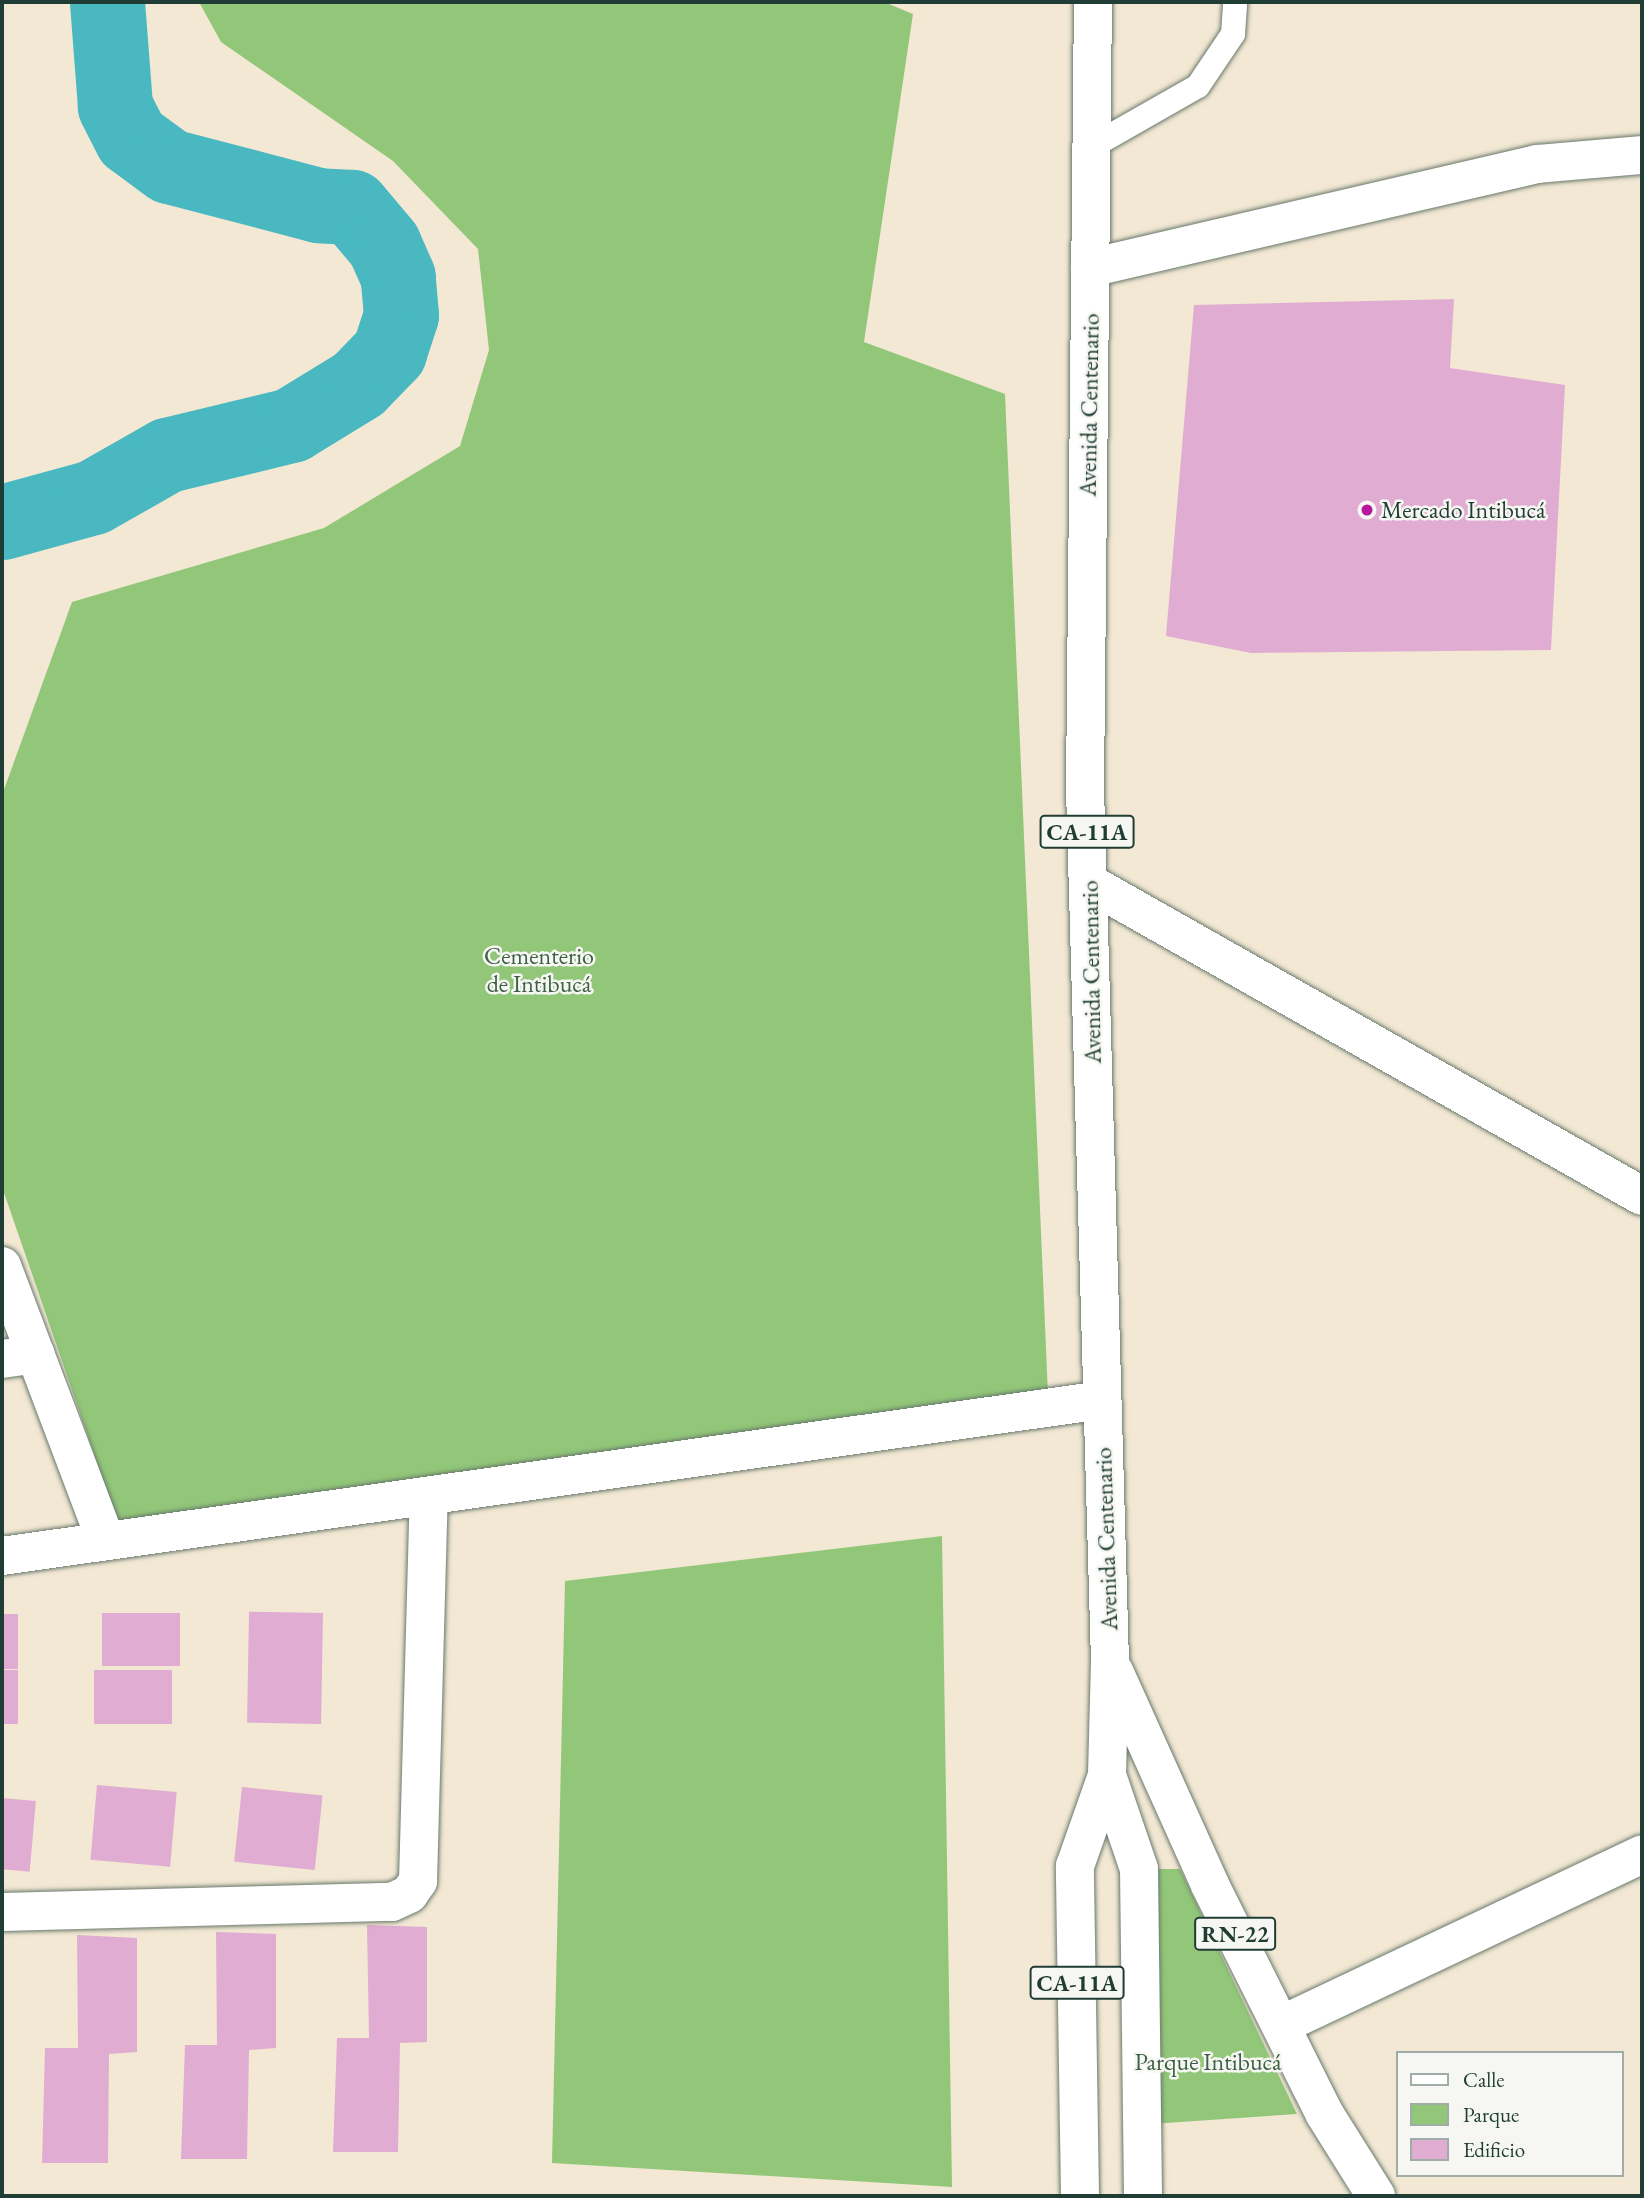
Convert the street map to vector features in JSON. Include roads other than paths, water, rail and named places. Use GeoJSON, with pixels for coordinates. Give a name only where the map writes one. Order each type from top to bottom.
{"type":"FeatureCollection","features":[{"type":"Feature","properties":{"kind":"street","name":"Avenida Centenario"},"geometry":{"type":"LineString","coordinates":[[1080,2196],[1075,1866],[1107,1775],[1110,1662],[1089,883],[1093,2]]}},
{"type":"Feature","properties":{"kind":"street"},"geometry":{"type":"LineString","coordinates":[[1090,268],[1537,164],[1642,155]]}},
{"type":"Feature","properties":{"kind":"street"},"geometry":{"type":"LineString","coordinates":[[1089,883],[1642,1196]]}},
{"type":"Feature","properties":{"kind":"street"},"geometry":{"type":"LineString","coordinates":[[2,1266],[19,1357],[106,1541]]}},
{"type":"Feature","properties":{"kind":"street"},"geometry":{"type":"LineString","coordinates":[[2,1556],[1102,1399]]}},
{"type":"Feature","properties":{"kind":"street"},"geometry":{"type":"LineString","coordinates":[[2,1912],[392,1902],[409,1894],[418,1881],[429,1496]]}},
{"type":"Feature","properties":{"kind":"street","name":"RN-22"},"geometry":{"type":"LineString","coordinates":[[1110,1662],[1281,2025],[1376,2196]]}},
{"type":"Feature","properties":{"kind":"street","name":"Avenida Centenario"},"geometry":{"type":"LineString","coordinates":[[1107,1775],[1139,1869],[1143,2196]]}},
{"type":"Feature","properties":{"kind":"street"},"geometry":{"type":"LineString","coordinates":[[1281,2025],[1642,1854]]}},
{"type":"Feature","properties":{"kind":"lane"},"geometry":{"type":"LineString","coordinates":[[1091,146],[1198,86],[1233,34],[1235,2]]}},
{"type":"Feature","properties":{"kind":"waterway"},"geometry":{"type":"LineString","coordinates":[[2,522],[93,497],[167,455],[291,425],[358,384],[389,352],[401,315],[398,277],[384,245],[352,207],[318,205],[169,166],[131,138],[115,106],[107,2]]}},
{"type":"Feature","properties":{"kind":"place","name":"Mercado Intibucá"},"geometry":{"type":"Point","coordinates":[1367,510]}},
{"type":"Feature","properties":{"kind":"park label","name":"Cementerio de Intibucá"},"geometry":{"type":"Point","coordinates":[539,970]}},
{"type":"Feature","properties":{"kind":"park label","name":"Parque Intibucá"},"geometry":{"type":"Point","coordinates":[1208,2062]}}]}
